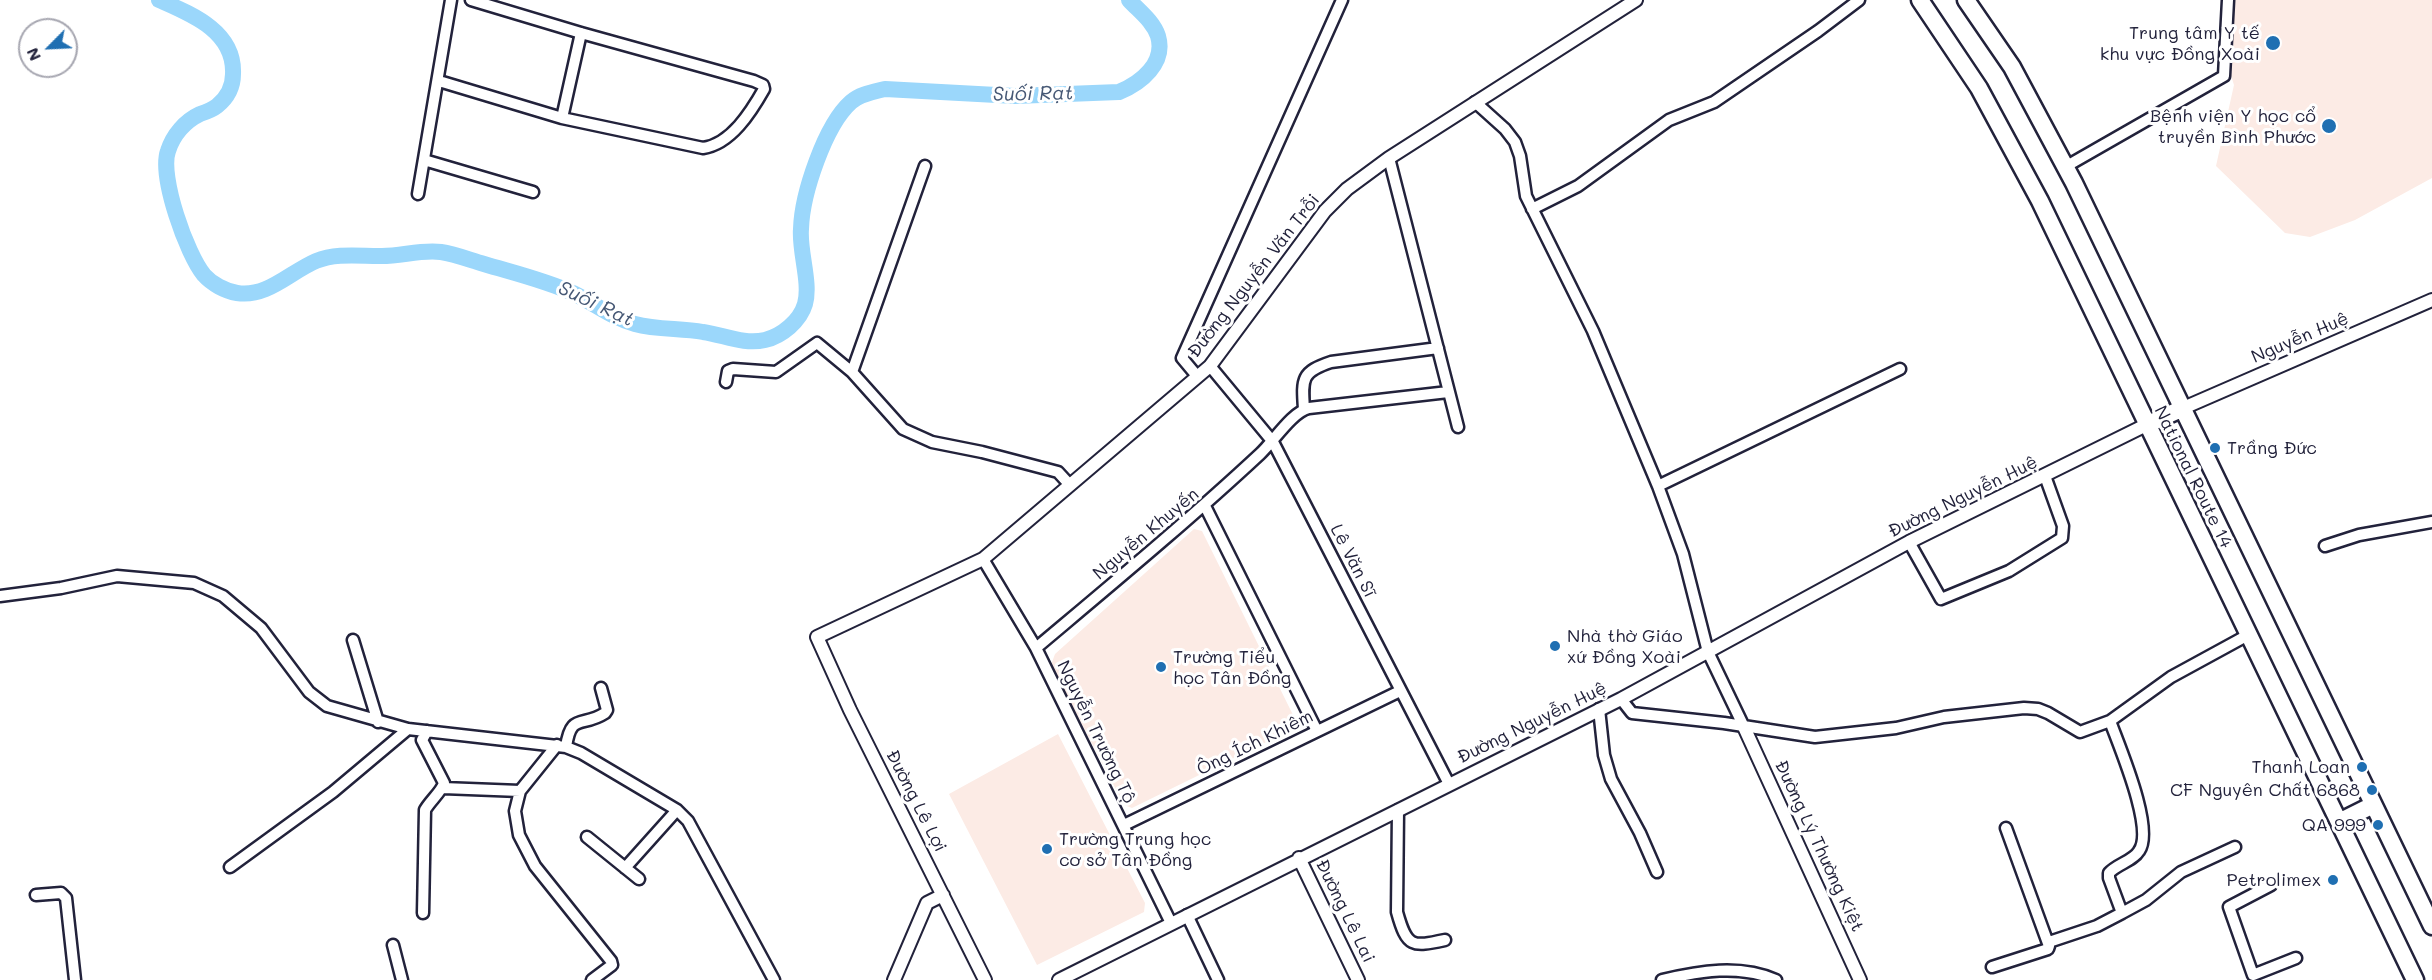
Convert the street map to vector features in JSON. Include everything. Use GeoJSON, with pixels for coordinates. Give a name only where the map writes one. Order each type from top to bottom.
{"type":"FeatureCollection","features":[{"type":"Feature","properties":{"kind":"highway","name":"National Route 14"},"geometry":{"type":"LineString","coordinates":[[1920,0],[1979,88],[2040,201],[2415,980]]}},
{"type":"Feature","properties":{"kind":"highway","name":"National Route 14"},"geometry":{"type":"LineString","coordinates":[[1966,0],[2012,68],[2065,167],[2432,926]]}},
{"type":"Feature","properties":{"kind":"highway"},"geometry":{"type":"LineString","coordinates":[[2146,425],[2181,409]]}},
{"type":"Feature","properties":{"kind":"highway"},"geometry":{"type":"LineString","coordinates":[[2339,822],[2373,805]]}},
{"type":"Feature","properties":{"kind":"street"},"geometry":{"type":"LineString","coordinates":[[418,194],[451,0]]}},
{"type":"Feature","properties":{"kind":"street"},"geometry":{"type":"LineString","coordinates":[[439,81],[562,117],[703,148],[713,147],[738,127],[765,89],[763,85],[754,81],[471,0]]}},
{"type":"Feature","properties":{"kind":"street"},"geometry":{"type":"LineString","coordinates":[[1197,376],[1182,358],[1342,0]]}},
{"type":"Feature","properties":{"kind":"street","name":"Đường Nguyễn Văn Trỗi"},"geometry":{"type":"LineString","coordinates":[[817,637],[983,559],[1210,366],[1325,211],[1347,189],[1389,158],[1636,0]]}},
{"type":"Feature","properties":{"kind":"street"},"geometry":{"type":"LineString","coordinates":[[1532,209],[1578,186],[1669,120],[1714,102],[1859,0]]}},
{"type":"Feature","properties":{"kind":"street"},"geometry":{"type":"LineString","coordinates":[[2065,167],[2224,76],[2228,0]]}},
{"type":"Feature","properties":{"kind":"street"},"geometry":{"type":"LineString","coordinates":[[562,117],[581,33]]}},
{"type":"Feature","properties":{"kind":"street"},"geometry":{"type":"LineString","coordinates":[[1475,102],[1505,129],[1515,142],[1520,156],[1524,190],[1593,331],[1658,486],[1683,554],[1708,652],[1744,727]]}},
{"type":"Feature","properties":{"kind":"street"},"geometry":{"type":"LineString","coordinates":[[1389,158],[1458,427]]}},
{"type":"Feature","properties":{"kind":"street"},"geometry":{"type":"LineString","coordinates":[[424,160],[533,192]]}},
{"type":"Feature","properties":{"kind":"street"},"geometry":{"type":"LineString","coordinates":[[852,372],[925,166]]}},
{"type":"Feature","properties":{"kind":"street","name":"Nguyễn Huệ"},"geometry":{"type":"LineString","coordinates":[[2181,409],[2432,300]]}},
{"type":"Feature","properties":{"kind":"street"},"geometry":{"type":"LineString","coordinates":[[726,381],[729,371],[733,369],[776,372],[817,343],[852,372],[903,429],[932,442],[982,452],[1058,472],[1069,484]]}},
{"type":"Feature","properties":{"kind":"street"},"geometry":{"type":"LineString","coordinates":[[1438,348],[1331,362],[1320,366],[1310,371],[1302,382],[1304,409],[1448,392]]}},
{"type":"Feature","properties":{"kind":"street","name":"Lê Văn Sĩ"},"geometry":{"type":"LineString","coordinates":[[1210,366],[1273,442],[1449,784]]}},
{"type":"Feature","properties":{"kind":"street"},"geometry":{"type":"LineString","coordinates":[[1658,486],[1900,369]]}},
{"type":"Feature","properties":{"kind":"street","name":"Nguyễn Khuyến"},"geometry":{"type":"LineString","coordinates":[[1036,648],[1205,506],[1273,442],[1298,412],[1304,409]]}},
{"type":"Feature","properties":{"kind":"street","name":"Đường Nguyễn Huệ"},"geometry":{"type":"LineString","coordinates":[[1059,980],[1621,699],[1908,542],[2146,425]]}},
{"type":"Feature","properties":{"kind":"street"},"geometry":{"type":"LineString","coordinates":[[1908,542],[1941,599],[2009,571],[2062,538],[2063,526],[2045,476]]}},
{"type":"Feature","properties":{"kind":"street"},"geometry":{"type":"LineString","coordinates":[[1205,506],[1317,731]]}},
{"type":"Feature","properties":{"kind":"street"},"geometry":{"type":"LineString","coordinates":[[2325,546],[2359,534],[2432,522]]}},
{"type":"Feature","properties":{"kind":"street","name":"Nguyễn Trường Tộ"},"geometry":{"type":"LineString","coordinates":[[983,559],[1036,648],[1171,923]]}},
{"type":"Feature","properties":{"kind":"street"},"geometry":{"type":"LineString","coordinates":[[0,596],[61,588],[117,576],[194,583],[223,596],[261,628],[309,692],[327,706],[408,729],[562,746],[581,753],[676,810],[688,821],[774,980]]}},
{"type":"Feature","properties":{"kind":"street"},"geometry":{"type":"LineString","coordinates":[[1621,699],[1632,713],[1724,723],[1815,737],[1896,728],[1944,717],[2024,708],[2038,709],[2048,713],[2080,732],[2110,721],[2171,677],[2248,635]]}},
{"type":"Feature","properties":{"kind":"street","name":"Đường Lê Lợi"},"geometry":{"type":"LineString","coordinates":[[817,637],[850,710],[985,980]]}},
{"type":"Feature","properties":{"kind":"street"},"geometry":{"type":"LineString","coordinates":[[353,640],[378,722]]}},
{"type":"Feature","properties":{"kind":"street"},"geometry":{"type":"LineString","coordinates":[[591,980],[612,965],[525,851],[519,835],[515,811],[520,791],[562,746],[568,731],[575,723],[605,713],[607,710],[601,688]]}},
{"type":"Feature","properties":{"kind":"street","name":"Ông Ích Khiêm"},"geometry":{"type":"LineString","coordinates":[[1124,825],[1400,690]]}},
{"type":"Feature","properties":{"kind":"street"},"geometry":{"type":"LineString","coordinates":[[1599,709],[1604,755],[1611,779],[1640,833],[1657,872]]}},
{"type":"Feature","properties":{"kind":"street"},"geometry":{"type":"LineString","coordinates":[[2110,721],[2139,808],[2144,831],[2139,852],[2109,873],[2122,913]]}},
{"type":"Feature","properties":{"kind":"street","name":"Đường Lý Thường Kiệt"},"geometry":{"type":"LineString","coordinates":[[1744,727],[1860,980]]}},
{"type":"Feature","properties":{"kind":"street"},"geometry":{"type":"LineString","coordinates":[[230,867],[333,792],[408,729]]}},
{"type":"Feature","properties":{"kind":"street"},"geometry":{"type":"LineString","coordinates":[[427,731],[422,740],[443,777],[443,788]]}},
{"type":"Feature","properties":{"kind":"street"},"geometry":{"type":"LineString","coordinates":[[423,913],[425,810],[432,798],[443,788],[520,791]]}},
{"type":"Feature","properties":{"kind":"street"},"geometry":{"type":"LineString","coordinates":[[625,868],[676,810]]}},
{"type":"Feature","properties":{"kind":"street"},"geometry":{"type":"LineString","coordinates":[[1398,810],[1397,912],[1400,925],[1412,943],[1420,946],[1446,940]]}},
{"type":"Feature","properties":{"kind":"street"},"geometry":{"type":"LineString","coordinates":[[1992,967],[2048,949],[2049,942],[2006,828]]}},
{"type":"Feature","properties":{"kind":"street"},"geometry":{"type":"LineString","coordinates":[[586,837],[639,879]]}},
{"type":"Feature","properties":{"kind":"street"},"geometry":{"type":"LineString","coordinates":[[2049,942],[2097,926],[2146,900],[2181,872],[2235,847]]}},
{"type":"Feature","properties":{"kind":"street","name":"Đường Lê Lai"},"geometry":{"type":"LineString","coordinates":[[1299,858],[1358,980]]}},
{"type":"Feature","properties":{"kind":"street"},"geometry":{"type":"LineString","coordinates":[[2271,885],[2229,908],[2253,975],[2296,958]]}},
{"type":"Feature","properties":{"kind":"street"},"geometry":{"type":"LineString","coordinates":[[36,894],[61,894],[66,898],[75,980]]}},
{"type":"Feature","properties":{"kind":"street"},"geometry":{"type":"LineString","coordinates":[[894,980],[927,903],[943,895]]}},
{"type":"Feature","properties":{"kind":"street"},"geometry":{"type":"LineString","coordinates":[[1187,915],[1218,980]]}},
{"type":"Feature","properties":{"kind":"street"},"geometry":{"type":"LineString","coordinates":[[393,945],[402,980]]}},
{"type":"Feature","properties":{"kind":"street"},"geometry":{"type":"LineString","coordinates":[[1662,980],[1712,971],[1748,972],[1776,980]]}},
{"type":"Feature","properties":{"kind":"shaded area","name":"Bệnh viện Y học cổ truyền Bình Phước"},"geometry":{"type":"Polygon","coordinates":[[[2234,0],[2432,0],[2432,178],[2355,220],[2310,237],[2285,233],[2216,166],[2234,85],[2228,66],[2234,0]]]}},
{"type":"Feature","properties":{"kind":"shaded area","name":"Trường Tiểu học Tân Đồng"},"geometry":{"type":"Polygon","coordinates":[[[1194,529],[1202,531],[1295,719],[1293,729],[1132,808],[1124,805],[1051,665],[1055,654],[1194,529]]]}},
{"type":"Feature","properties":{"kind":"shaded area","name":"Trường Trung học cơ sở Tân Đồng"},"geometry":{"type":"Polygon","coordinates":[[[1058,734],[1145,903],[1144,912],[1037,965],[949,794],[1058,734]]]}},
{"type":"Feature","properties":{"kind":"waterway","name":"Suối Rạt"},"geometry":{"type":"LineString","coordinates":[[159,0],[209,26],[227,46],[232,59],[233,79],[226,96],[221,103],[189,120],[180,129],[170,145],[166,163],[167,178],[176,215],[190,251],[204,275],[219,287],[237,293],[258,292],[316,261],[331,257],[441,252],[551,284],[635,324],[703,332],[749,341],[765,340],[778,335],[790,327],[803,310],[807,287],[801,238],[802,214],[810,180],[824,143],[841,113],[851,102],[863,95],[885,89],[1015,96],[1119,92],[1136,83],[1150,71],[1160,46],[1153,26],[1129,0]]}},
{"type":"Feature","properties":{"kind":"place","name":"Trung tâm Y tế khu vực Đồng Xoài"},"geometry":{"type":"Point","coordinates":[2273,43]}},
{"type":"Feature","properties":{"kind":"place","name":"Bệnh viện Y học cổ truyền Bình Phước"},"geometry":{"type":"Point","coordinates":[2329,126]}},
{"type":"Feature","properties":{"kind":"place","name":"Trầng Đức"},"geometry":{"type":"Point","coordinates":[2215,448]}},
{"type":"Feature","properties":{"kind":"place","name":"Nhà thờ Giáo xứ Đồng Xoài"},"geometry":{"type":"Point","coordinates":[1555,646]}},
{"type":"Feature","properties":{"kind":"place","name":"Trường Tiểu học Tân Đồng"},"geometry":{"type":"Point","coordinates":[1161,667]}},
{"type":"Feature","properties":{"kind":"place","name":"Thanh Loan"},"geometry":{"type":"Point","coordinates":[2362,767]}},
{"type":"Feature","properties":{"kind":"place","name":"CF Nguyên Chất 6868"},"geometry":{"type":"Point","coordinates":[2372,790]}},
{"type":"Feature","properties":{"kind":"place","name":"QA 999"},"geometry":{"type":"Point","coordinates":[2378,825]}},
{"type":"Feature","properties":{"kind":"place","name":"Trường Trung học cơ sở Tân Đồng"},"geometry":{"type":"Point","coordinates":[1047,849]}},
{"type":"Feature","properties":{"kind":"place","name":"Petrolimex"},"geometry":{"type":"Point","coordinates":[2333,880]}}]}
